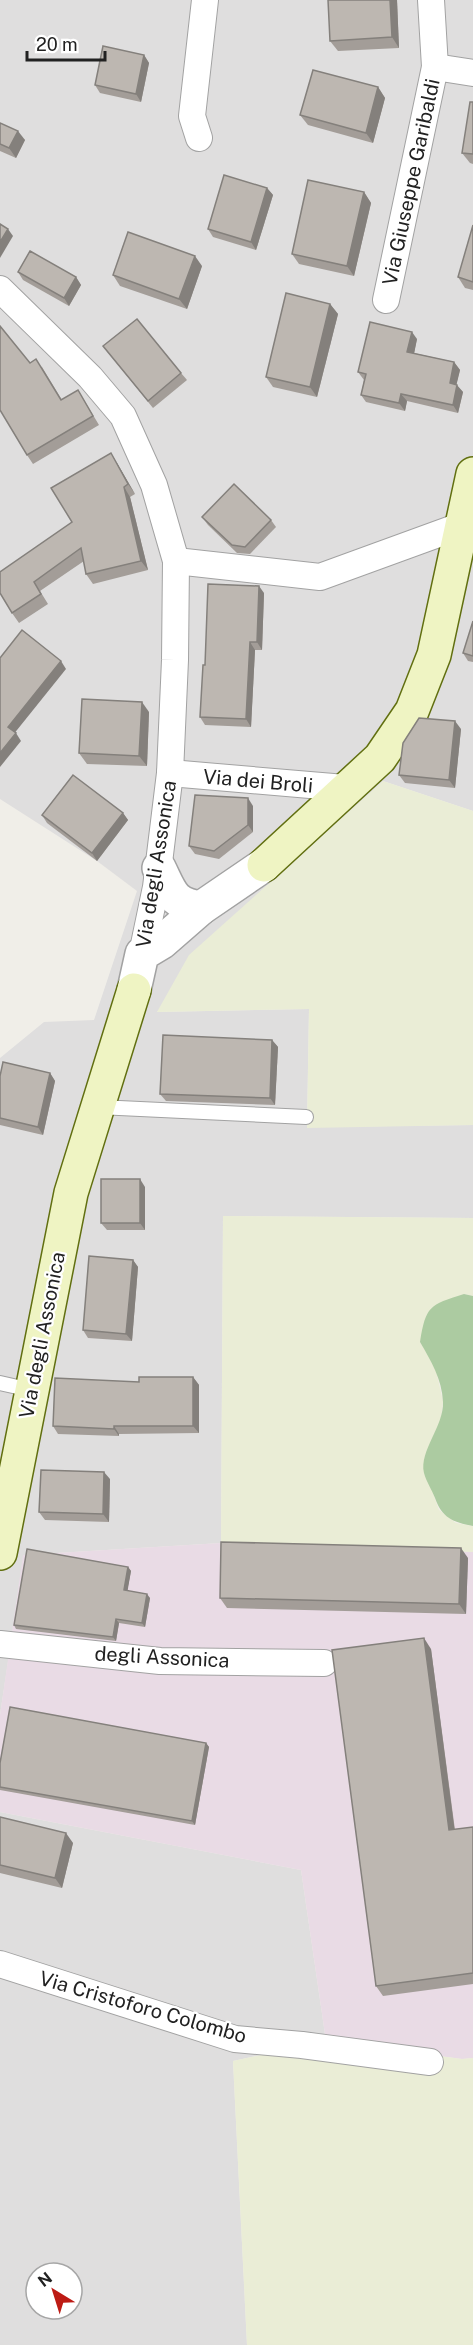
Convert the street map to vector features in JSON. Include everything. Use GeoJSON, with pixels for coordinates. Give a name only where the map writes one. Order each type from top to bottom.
{"type":"FeatureCollection","features":[{"type":"Feature","properties":{"kind":"main road"},"geometry":{"type":"LineString","coordinates":[[264,865],[380,758],[412,711],[434,655],[455,564],[467,529],[473,474]]}},
{"type":"Feature","properties":{"kind":"main road","name":"Via degli Assonica"},"geometry":{"type":"LineString","coordinates":[[0,1549],[15,1386],[71,1193],[134,990]]}},
{"type":"Feature","properties":{"kind":"street"},"geometry":{"type":"LineString","coordinates":[[199,138],[192,116],[205,0]]}},
{"type":"Feature","properties":{"kind":"street"},"geometry":{"type":"LineString","coordinates":[[431,0],[435,67]]}},
{"type":"Feature","properties":{"kind":"street","name":"Via Giuseppe Garibaldi"},"geometry":{"type":"LineString","coordinates":[[386,300],[435,67],[473,73]]}},
{"type":"Feature","properties":{"kind":"street","name":"Via degli Assonica"},"geometry":{"type":"LineString","coordinates":[[0,289],[90,377],[123,416],[154,485],[176,561],[175,660],[170,773],[159,868],[134,990]]}},
{"type":"Feature","properties":{"kind":"street"},"geometry":{"type":"LineString","coordinates":[[176,561],[320,577],[467,529]]}},
{"type":"Feature","properties":{"kind":"street","name":"Via dei Broli"},"geometry":{"type":"LineString","coordinates":[[170,773],[345,788]]}},
{"type":"Feature","properties":{"kind":"street"},"geometry":{"type":"LineString","coordinates":[[142,954],[162,942],[201,908],[264,865]]}},
{"type":"Feature","properties":{"kind":"street"},"geometry":{"type":"LineString","coordinates":[[134,990],[154,977],[264,865]]}},
{"type":"Feature","properties":{"kind":"street"},"geometry":{"type":"LineString","coordinates":[[159,868],[174,898],[184,906],[201,908]]}},
{"type":"Feature","properties":{"kind":"street","name":"degli Assonica"},"geometry":{"type":"LineString","coordinates":[[0,1644],[160,1661],[324,1663]]}},
{"type":"Feature","properties":{"kind":"street","name":"Via Cristoforo Colombo"},"geometry":{"type":"LineString","coordinates":[[0,1964],[235,2039],[302,2045],[430,2062]]}},
{"type":"Feature","properties":{"kind":"lane"},"geometry":{"type":"LineString","coordinates":[[98,1107],[306,1117]]}},
{"type":"Feature","properties":{"kind":"shaded area"},"geometry":{"type":"Polygon","coordinates":[[[0,0],[473,0],[473,811],[383,781],[157,1012],[309,1009],[307,1127],[473,1125],[473,1218],[223,1216],[221,1543],[24,1555],[0,1715],[0,1058],[44,1022],[94,1020],[137,891],[97,861],[0,799],[0,0]]]}},
{"type":"Feature","properties":{"kind":"shaded area"},"geometry":{"type":"Polygon","coordinates":[[[221,1543],[473,1552],[473,2058],[462,2059],[326,2041],[301,1870],[0,1812],[0,1715],[23,1555],[221,1543]]]}},
{"type":"Feature","properties":{"kind":"shaded area"},"geometry":{"type":"Polygon","coordinates":[[[0,1812],[301,1870],[326,2041],[233,2061],[247,2345],[0,2345],[0,1812]]]}},
{"type":"Feature","properties":{"kind":"green space"},"geometry":{"type":"Polygon","coordinates":[[[383,781],[473,811],[473,1125],[307,1128],[309,1009],[157,1012],[189,955],[383,781]]]}},
{"type":"Feature","properties":{"kind":"green space"},"geometry":{"type":"Polygon","coordinates":[[[223,1216],[473,1218],[473,1296],[464,1294],[420,1342],[435,1366],[443,1401],[441,1419],[427,1451],[434,1496],[439,1510],[456,1523],[473,1526],[473,1552],[221,1543],[223,1216]]]}},
{"type":"Feature","properties":{"kind":"green space"},"geometry":{"type":"Polygon","coordinates":[[[464,1294],[473,1296],[473,1526],[454,1521],[445,1515],[425,1476],[423,1465],[440,1420],[443,1402],[438,1378],[420,1342],[424,1321],[436,1305],[464,1294]]]}},
{"type":"Feature","properties":{"kind":"green space"},"geometry":{"type":"Polygon","coordinates":[[[326,2041],[462,2059],[473,2058],[473,2345],[247,2345],[233,2061],[326,2041]]]}},
{"type":"Feature","properties":{"kind":"building"},"geometry":{"type":"Polygon","coordinates":[[[328,0],[390,0],[392,37],[330,41],[328,0]]]}},
{"type":"Feature","properties":{"kind":"building"},"geometry":{"type":"Polygon","coordinates":[[[103,46],[144,55],[136,94],[95,85],[103,46]]]}},
{"type":"Feature","properties":{"kind":"building"},"geometry":{"type":"Polygon","coordinates":[[[313,70],[378,87],[366,133],[300,115],[313,70]]]}},
{"type":"Feature","properties":{"kind":"building"},"geometry":{"type":"Polygon","coordinates":[[[470,102],[473,102],[473,154],[462,153],[470,102]]]}},
{"type":"Feature","properties":{"kind":"building"},"geometry":{"type":"Polygon","coordinates":[[[0,123],[18,131],[9,148],[0,144],[0,123]]]}},
{"type":"Feature","properties":{"kind":"building"},"geometry":{"type":"Polygon","coordinates":[[[224,175],[267,188],[251,242],[208,229],[224,175]]]}},
{"type":"Feature","properties":{"kind":"building"},"geometry":{"type":"Polygon","coordinates":[[[308,180],[364,192],[347,266],[292,254],[308,180]]]}},
{"type":"Feature","properties":{"kind":"building"},"geometry":{"type":"Polygon","coordinates":[[[0,224],[8,229],[0,242],[0,224]]]}},
{"type":"Feature","properties":{"kind":"building"},"geometry":{"type":"Polygon","coordinates":[[[473,225],[473,282],[458,277],[473,225]]]}},
{"type":"Feature","properties":{"kind":"building"},"geometry":{"type":"Polygon","coordinates":[[[128,232],[195,256],[179,299],[113,275],[128,232]]]}},
{"type":"Feature","properties":{"kind":"building"},"geometry":{"type":"Polygon","coordinates":[[[30,251],[76,277],[64,298],[18,272],[30,251]]]}},
{"type":"Feature","properties":{"kind":"building"},"geometry":{"type":"Polygon","coordinates":[[[286,293],[330,304],[310,387],[266,377],[286,293]]]}},
{"type":"Feature","properties":{"kind":"building"},"geometry":{"type":"Polygon","coordinates":[[[137,319],[181,373],[148,401],[103,346],[137,319]]]}},
{"type":"Feature","properties":{"kind":"building"},"geometry":{"type":"Polygon","coordinates":[[[370,322],[412,332],[407,352],[454,362],[450,383],[457,385],[453,405],[401,394],[399,403],[361,395],[366,374],[358,372],[370,322]]]}},
{"type":"Feature","properties":{"kind":"building"},"geometry":{"type":"Polygon","coordinates":[[[0,326],[30,363],[36,359],[61,400],[78,390],[93,416],[27,455],[0,410],[0,326]]]}},
{"type":"Feature","properties":{"kind":"building"},"geometry":{"type":"Polygon","coordinates":[[[111,453],[128,484],[124,487],[141,561],[86,574],[81,548],[34,582],[41,594],[12,613],[0,593],[0,572],[72,522],[51,488],[111,453]]]}},
{"type":"Feature","properties":{"kind":"building"},"geometry":{"type":"Polygon","coordinates":[[[234,484],[271,520],[245,547],[232,545],[202,517],[234,484]]]}},
{"type":"Feature","properties":{"kind":"building"},"geometry":{"type":"Polygon","coordinates":[[[208,584],[259,586],[257,642],[250,642],[246,719],[200,717],[203,665],[205,665],[208,584]]]}},
{"type":"Feature","properties":{"kind":"building"},"geometry":{"type":"Polygon","coordinates":[[[473,621],[473,656],[463,653],[473,621]]]}},
{"type":"Feature","properties":{"kind":"building"},"geometry":{"type":"Polygon","coordinates":[[[22,630],[61,661],[8,727],[16,733],[0,753],[0,658],[22,630]]]}},
{"type":"Feature","properties":{"kind":"building"},"geometry":{"type":"Polygon","coordinates":[[[82,699],[142,702],[139,756],[79,753],[82,699]]]}},
{"type":"Feature","properties":{"kind":"building"},"geometry":{"type":"Polygon","coordinates":[[[419,718],[455,721],[449,780],[399,775],[403,743],[419,718]]]}},
{"type":"Feature","properties":{"kind":"building"},"geometry":{"type":"Polygon","coordinates":[[[73,775],[123,813],[92,853],[42,815],[73,775]]]}},
{"type":"Feature","properties":{"kind":"building"},"geometry":{"type":"Polygon","coordinates":[[[195,795],[248,798],[248,825],[214,851],[189,846],[195,795]]]}},
{"type":"Feature","properties":{"kind":"building"},"geometry":{"type":"Polygon","coordinates":[[[163,1035],[272,1040],[270,1098],[160,1094],[163,1035]]]}},
{"type":"Feature","properties":{"kind":"building"},"geometry":{"type":"Polygon","coordinates":[[[3,1062],[50,1073],[38,1127],[0,1118],[0,1076],[3,1062]]]}},
{"type":"Feature","properties":{"kind":"building"},"geometry":{"type":"Polygon","coordinates":[[[101,1179],[140,1179],[140,1223],[101,1223],[101,1179]]]}},
{"type":"Feature","properties":{"kind":"building"},"geometry":{"type":"Polygon","coordinates":[[[89,1256],[133,1260],[126,1334],[83,1330],[89,1256]]]}},
{"type":"Feature","properties":{"kind":"building"},"geometry":{"type":"Polygon","coordinates":[[[139,1377],[193,1377],[193,1426],[114,1426],[114,1429],[53,1426],[55,1378],[139,1382],[139,1377]]]}},
{"type":"Feature","properties":{"kind":"building"},"geometry":{"type":"Polygon","coordinates":[[[41,1470],[104,1472],[103,1514],[39,1512],[41,1470]]]}},
{"type":"Feature","properties":{"kind":"building"},"geometry":{"type":"Polygon","coordinates":[[[221,1542],[461,1548],[459,1604],[220,1598],[221,1542]]]}},
{"type":"Feature","properties":{"kind":"building"},"geometry":{"type":"Polygon","coordinates":[[[27,1549],[128,1567],[124,1590],[147,1594],[142,1623],[116,1619],[113,1637],[14,1625],[27,1549]]]}},
{"type":"Feature","properties":{"kind":"building"},"geometry":{"type":"Polygon","coordinates":[[[424,1638],[449,1830],[473,1827],[473,1973],[376,1986],[332,1650],[424,1638]]]}},
{"type":"Feature","properties":{"kind":"building"},"geometry":{"type":"Polygon","coordinates":[[[10,1707],[206,1743],[192,1821],[0,1787],[0,1763],[10,1707]]]}},
{"type":"Feature","properties":{"kind":"building"},"geometry":{"type":"Polygon","coordinates":[[[0,1817],[66,1833],[55,1878],[0,1865],[0,1817]]]}}]}
